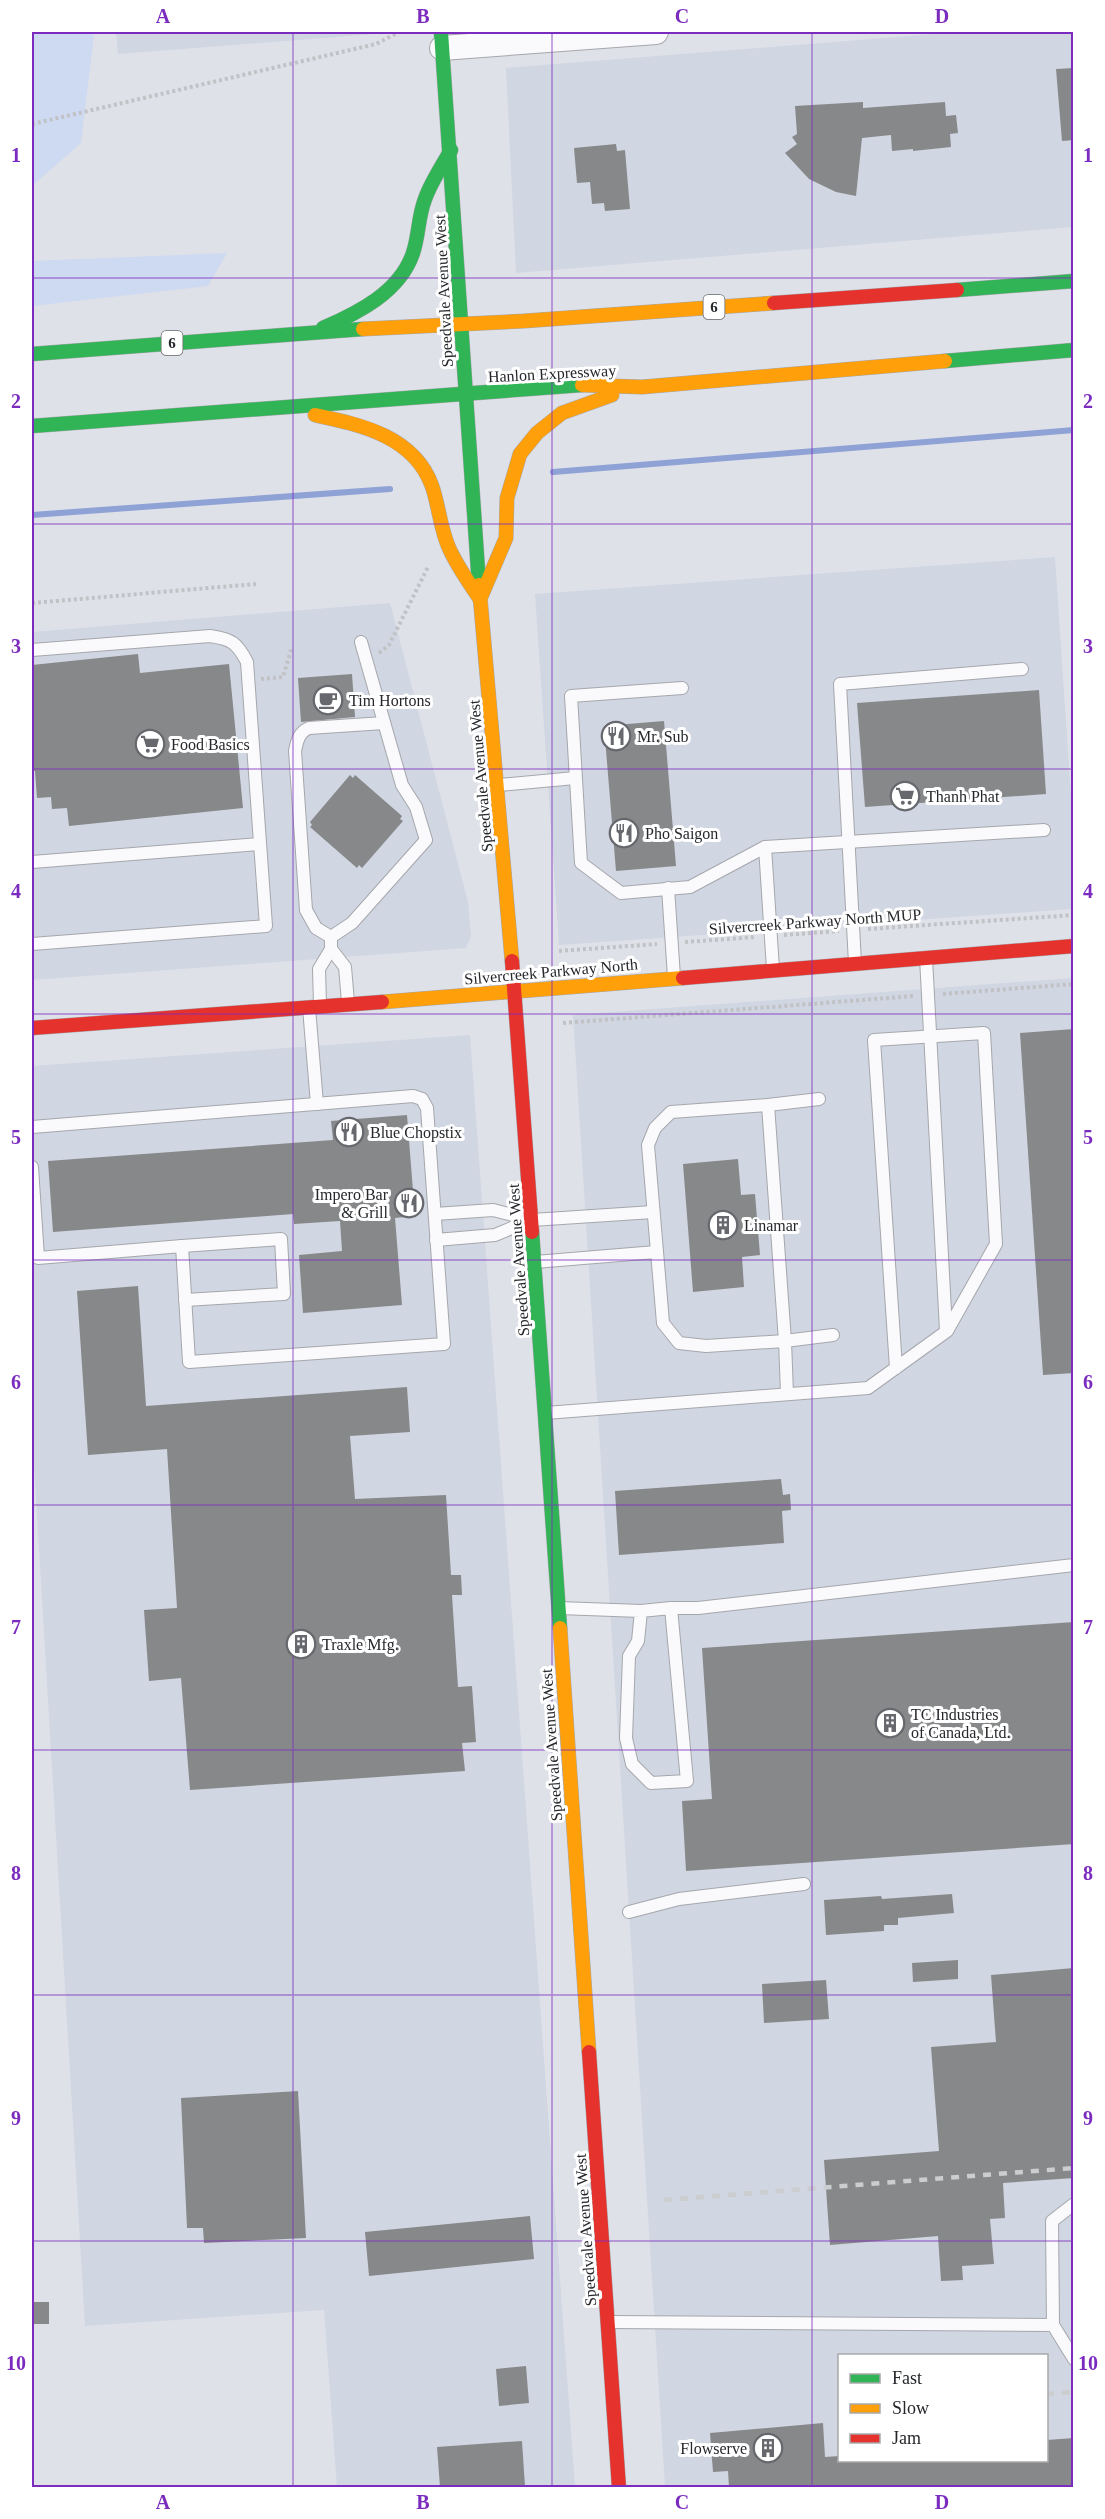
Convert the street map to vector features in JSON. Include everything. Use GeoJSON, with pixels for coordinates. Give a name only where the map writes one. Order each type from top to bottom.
{"type":"FeatureCollection","features":[{"type":"Feature","properties":{"kind":"main road","name":"Speedvale Avenue West"},"geometry":{"type":"LineString","coordinates":[[442,40],[480,599],[498,785],[532,1220],[619,2487]]}},
{"type":"Feature","properties":{"kind":"main road"},"geometry":{"type":"LineString","coordinates":[[314,331],[354,312],[385,293],[402,277],[412,256],[422,206],[451,150]]}},
{"type":"Feature","properties":{"kind":"main road","name":"6"},"geometry":{"type":"LineString","coordinates":[[32,354],[314,331],[462,325],[1074,280]]}},
{"type":"Feature","properties":{"kind":"main road","name":"Hanlon Expressway"},"geometry":{"type":"LineString","coordinates":[[32,426],[594,384],[642,387],[1074,351]]}},
{"type":"Feature","properties":{"kind":"main road"},"geometry":{"type":"LineString","coordinates":[[480,599],[506,538],[507,498],[520,454],[537,433],[562,413],[579,405],[642,387]]}},
{"type":"Feature","properties":{"kind":"main road"},"geometry":{"type":"LineString","coordinates":[[283,408],[373,428],[395,440],[414,457],[428,477],[445,542],[480,599]]}},
{"type":"Feature","properties":{"kind":"main road","name":"Silvercreek Parkway North"},"geometry":{"type":"LineString","coordinates":[[32,1028],[515,992],[1074,946]]}},
{"type":"Feature","properties":{"kind":"street"},"geometry":{"type":"LineString","coordinates":[[442,40],[656,32]]}},
{"type":"Feature","properties":{"kind":"lane"},"geometry":{"type":"LineString","coordinates":[[32,650],[210,636],[227,638],[239,648],[247,662],[249,680],[266,926],[32,944]]}},
{"type":"Feature","properties":{"kind":"lane"},"geometry":{"type":"LineString","coordinates":[[317,1104],[315,1006],[319,969],[331,943],[352,923],[426,840],[416,807],[402,785],[361,642]]}},
{"type":"Feature","properties":{"kind":"lane"},"geometry":{"type":"LineString","coordinates":[[855,963],[840,684],[1022,669]]}},
{"type":"Feature","properties":{"kind":"lane"},"geometry":{"type":"LineString","coordinates":[[682,688],[571,696],[580,863],[621,893],[690,887],[765,847],[849,844],[1044,830]]}},
{"type":"Feature","properties":{"kind":"lane"},"geometry":{"type":"LineString","coordinates":[[348,1003],[345,967],[331,943],[316,928],[306,910],[297,741],[303,731],[309,728],[384,723]]}},
{"type":"Feature","properties":{"kind":"lane"},"geometry":{"type":"LineString","coordinates":[[498,785],[575,778]]}},
{"type":"Feature","properties":{"kind":"lane"},"geometry":{"type":"LineString","coordinates":[[32,862],[260,844]]}},
{"type":"Feature","properties":{"kind":"lane"},"geometry":{"type":"LineString","coordinates":[[765,847],[773,970]]}},
{"type":"Feature","properties":{"kind":"lane"},"geometry":{"type":"LineString","coordinates":[[668,888],[674,978]]}},
{"type":"Feature","properties":{"kind":"lane"},"geometry":{"type":"LineString","coordinates":[[926,957],[946,1331]]}},
{"type":"Feature","properties":{"kind":"lane"},"geometry":{"type":"LineString","coordinates":[[545,1413],[868,1388],[896,1368],[946,1331],[996,1244],[984,1033],[874,1040],[896,1368]]}},
{"type":"Feature","properties":{"kind":"lane"},"geometry":{"type":"LineString","coordinates":[[32,1127],[413,1096],[422,1099],[427,1108],[444,1344],[189,1362],[182,1246]]}},
{"type":"Feature","properties":{"kind":"lane"},"geometry":{"type":"LineString","coordinates":[[819,1099],[671,1112],[655,1128],[648,1145],[663,1323],[679,1343],[706,1346],[785,1341],[833,1335]]}},
{"type":"Feature","properties":{"kind":"lane"},"geometry":{"type":"LineString","coordinates":[[768,1105],[787,1394]]}},
{"type":"Feature","properties":{"kind":"lane"},"geometry":{"type":"LineString","coordinates":[[32,1167],[38,1258],[280,1239],[284,1294],[185,1300]]}},
{"type":"Feature","properties":{"kind":"lane"},"geometry":{"type":"LineString","coordinates":[[435,1214],[493,1210],[532,1220],[653,1212]]}},
{"type":"Feature","properties":{"kind":"lane"},"geometry":{"type":"LineString","coordinates":[[436,1240],[495,1235],[532,1220]]}},
{"type":"Feature","properties":{"kind":"lane"},"geometry":{"type":"LineString","coordinates":[[534,1262],[656,1252]]}},
{"type":"Feature","properties":{"kind":"lane"},"geometry":{"type":"LineString","coordinates":[[558,1608],[641,1611],[698,1608],[1074,1565]]}},
{"type":"Feature","properties":{"kind":"lane"},"geometry":{"type":"LineString","coordinates":[[641,1611],[638,1641],[629,1656],[626,1738],[632,1764],[651,1783],[687,1781],[671,1608]]}},
{"type":"Feature","properties":{"kind":"lane"},"geometry":{"type":"LineString","coordinates":[[629,1912],[679,1899],[804,1884]]}},
{"type":"Feature","properties":{"kind":"lane"},"geometry":{"type":"LineString","coordinates":[[1074,2205],[1052,2221],[1053,2325],[1074,2359]]}},
{"type":"Feature","properties":{"kind":"lane"},"geometry":{"type":"LineString","coordinates":[[608,2322],[1053,2325]]}},
{"type":"Feature","properties":{"kind":"path"},"geometry":{"type":"LineString","coordinates":[[32,124],[376,44],[399,32]]}},
{"type":"Feature","properties":{"kind":"path"},"geometry":{"type":"LineString","coordinates":[[365,657],[382,652],[389,645],[429,566]]}},
{"type":"Feature","properties":{"kind":"path"},"geometry":{"type":"LineString","coordinates":[[32,603],[256,584]]}},
{"type":"Feature","properties":{"kind":"path"},"geometry":{"type":"LineString","coordinates":[[249,680],[283,677],[292,647]]}},
{"type":"Feature","properties":{"kind":"path","name":"Silvercreek Parkway North MUP"},"geometry":{"type":"LineString","coordinates":[[559,951],[1074,915]]}},
{"type":"Feature","properties":{"kind":"path"},"geometry":{"type":"LineString","coordinates":[[563,1023],[1074,984]]}},
{"type":"Feature","properties":{"kind":"shaded area"},"geometry":{"type":"Polygon","coordinates":[[[32,32],[85,32],[94,35],[81,143],[32,186],[32,32]]]}},
{"type":"Feature","properties":{"kind":"shaded area"},"geometry":{"type":"Polygon","coordinates":[[[116,32],[400,32],[118,54],[116,32]]]}},
{"type":"Feature","properties":{"kind":"shaded area"},"geometry":{"type":"Polygon","coordinates":[[[959,32],[1073,32],[1073,227],[516,273],[506,68],[959,32]]]}},
{"type":"Feature","properties":{"kind":"shaded area"},"geometry":{"type":"Polygon","coordinates":[[[227,253],[208,286],[32,306],[32,261],[227,253]]]}},
{"type":"Feature","properties":{"kind":"shaded area"},"geometry":{"type":"Polygon","coordinates":[[[1055,557],[1073,827],[1073,909],[559,945],[535,594],[1055,557]]]}},
{"type":"Feature","properties":{"kind":"shaded area"},"geometry":{"type":"Polygon","coordinates":[[[390,603],[468,902],[471,936],[466,948],[32,980],[32,632],[390,603]]]}},
{"type":"Feature","properties":{"kind":"shaded area"},"geometry":{"type":"Polygon","coordinates":[[[1073,978],[1073,2487],[665,2487],[573,1015],[1073,978]]]}},
{"type":"Feature","properties":{"kind":"shaded area"},"geometry":{"type":"Polygon","coordinates":[[[470,1035],[575,2487],[337,2487],[324,2310],[85,2326],[32,1430],[32,1066],[470,1035]]]}},
{"type":"Feature","properties":{"kind":"building"},"geometry":{"type":"Polygon","coordinates":[[[1074,68],[1074,140],[1062,141],[1056,69],[1074,68]]]}},
{"type":"Feature","properties":{"kind":"building"},"geometry":{"type":"Polygon","coordinates":[[[863,102],[863,108],[945,102],[946,116],[956,115],[958,133],[950,134],[951,147],[913,151],[913,149],[892,151],[891,135],[862,138],[856,196],[836,192],[809,179],[785,153],[797,144],[792,137],[797,134],[795,106],[863,102]]]}},
{"type":"Feature","properties":{"kind":"building"},"geometry":{"type":"Polygon","coordinates":[[[616,144],[617,151],[625,150],[630,209],[605,211],[604,203],[592,204],[590,182],[577,183],[574,148],[616,144]]]}},
{"type":"Feature","properties":{"kind":"building"},"geometry":{"type":"Polygon","coordinates":[[[138,654],[140,673],[229,664],[243,808],[69,826],[67,808],[52,809],[51,797],[37,798],[35,771],[32,771],[32,665],[138,654]]]}},
{"type":"Feature","properties":{"kind":"building"},"geometry":{"type":"Polygon","coordinates":[[[352,674],[355,717],[301,722],[298,678],[352,674]]]}},
{"type":"Feature","properties":{"kind":"building"},"geometry":{"type":"Polygon","coordinates":[[[1039,690],[1046,794],[865,807],[857,703],[1039,690]]]}},
{"type":"Feature","properties":{"kind":"building"},"geometry":{"type":"Polygon","coordinates":[[[664,721],[676,866],[616,871],[604,726],[664,721]]]}},
{"type":"Feature","properties":{"kind":"building"},"geometry":{"type":"Polygon","coordinates":[[[350,775],[353,778],[355,775],[402,816],[400,819],[403,821],[362,868],[359,865],[357,868],[310,827],[312,825],[310,822],[350,775]]]}},
{"type":"Feature","properties":{"kind":"building"},"geometry":{"type":"Polygon","coordinates":[[[1074,1029],[1074,1373],[1043,1375],[1020,1033],[1074,1029]]]}},
{"type":"Feature","properties":{"kind":"building"},"geometry":{"type":"Polygon","coordinates":[[[407,1115],[415,1216],[395,1218],[402,1305],[303,1313],[299,1255],[342,1251],[340,1221],[294,1224],[293,1214],[53,1232],[48,1161],[333,1140],[331,1121],[407,1115]]]}},
{"type":"Feature","properties":{"kind":"building","name":"Linamar"},"geometry":{"type":"Polygon","coordinates":[[[738,1159],[741,1195],[755,1194],[760,1255],[742,1257],[744,1287],[693,1292],[683,1164],[738,1159]]]}},
{"type":"Feature","properties":{"kind":"building","name":"Traxle Mfg."},"geometry":{"type":"Polygon","coordinates":[[[138,1286],[146,1406],[407,1387],[410,1432],[350,1436],[355,1499],[446,1495],[451,1575],[461,1575],[462,1595],[452,1595],[458,1687],[472,1686],[476,1742],[462,1743],[465,1771],[190,1790],[181,1678],[149,1681],[144,1610],[177,1608],[167,1449],[88,1455],[77,1291],[138,1286]]]}},
{"type":"Feature","properties":{"kind":"building"},"geometry":{"type":"Polygon","coordinates":[[[781,1479],[783,1495],[790,1494],[791,1510],[782,1511],[784,1543],[619,1555],[615,1491],[781,1479]]]}},
{"type":"Feature","properties":{"kind":"building","name":"TC Industries of Canada, Ltd."},"geometry":{"type":"Polygon","coordinates":[[[1074,1622],[1074,1844],[686,1871],[682,1801],[712,1799],[702,1648],[1074,1622]]]}},
{"type":"Feature","properties":{"kind":"building"},"geometry":{"type":"Polygon","coordinates":[[[952,1894],[954,1913],[898,1918],[898,1925],[884,1925],[884,1931],[826,1935],[824,1900],[952,1894]]]}},
{"type":"Feature","properties":{"kind":"building"},"geometry":{"type":"Polygon","coordinates":[[[958,1960],[958,1979],[913,1982],[912,1963],[958,1960]]]}},
{"type":"Feature","properties":{"kind":"building"},"geometry":{"type":"Polygon","coordinates":[[[1074,1968],[1074,2178],[1003,2183],[1005,2218],[990,2219],[994,2264],[962,2266],[963,2280],[941,2281],[938,2236],[830,2245],[824,2160],[939,2151],[931,2047],[996,2042],[991,1975],[1074,1968]]]}},
{"type":"Feature","properties":{"kind":"building"},"geometry":{"type":"Polygon","coordinates":[[[826,1980],[829,2019],[764,2023],[762,1984],[826,1980]]]}},
{"type":"Feature","properties":{"kind":"building"},"geometry":{"type":"Polygon","coordinates":[[[298,2091],[306,2238],[204,2243],[203,2228],[187,2228],[181,2098],[298,2091]]]}},
{"type":"Feature","properties":{"kind":"building"},"geometry":{"type":"Polygon","coordinates":[[[530,2216],[534,2259],[369,2276],[365,2232],[530,2216]]]}},
{"type":"Feature","properties":{"kind":"building"},"geometry":{"type":"Polygon","coordinates":[[[32,2302],[49,2302],[49,2324],[32,2324],[32,2302]]]}},
{"type":"Feature","properties":{"kind":"building"},"geometry":{"type":"Polygon","coordinates":[[[526,2366],[529,2403],[499,2406],[496,2369],[526,2366]]]}},
{"type":"Feature","properties":{"kind":"building","name":"Flowserve"},"geometry":{"type":"Polygon","coordinates":[[[823,2423],[825,2457],[838,2456],[838,2462],[1048,2462],[1048,2440],[1074,2438],[1074,2487],[729,2487],[728,2471],[713,2472],[710,2433],[823,2423]]]}},
{"type":"Feature","properties":{"kind":"building"},"geometry":{"type":"Polygon","coordinates":[[[522,2441],[525,2487],[440,2487],[437,2447],[522,2441]]]}},
{"type":"Feature","properties":{"kind":"waterway"},"geometry":{"type":"LineString","coordinates":[[553,472],[1074,430]]}},
{"type":"Feature","properties":{"kind":"waterway"},"geometry":{"type":"LineString","coordinates":[[32,515],[390,489]]}},
{"type":"Feature","properties":{"kind":"railway"},"geometry":{"type":"LineString","coordinates":[[664,2200],[1074,2168]]}},
{"type":"Feature","properties":{"kind":"railway"},"geometry":{"type":"LineString","coordinates":[[1048,2394],[1074,2392]]}},
{"type":"Feature","properties":{"kind":"traffic: fast"},"geometry":{"type":"LineString","coordinates":[[441,32],[479,585]]}},
{"type":"Feature","properties":{"kind":"traffic: fast"},"geometry":{"type":"LineString","coordinates":[[323,328],[376,300],[388,290],[407,267],[413,253],[427,193],[451,150]]}},
{"type":"Feature","properties":{"kind":"traffic: fast"},"geometry":{"type":"LineString","coordinates":[[957,290],[1074,281]]}},
{"type":"Feature","properties":{"kind":"traffic: fast"},"geometry":{"type":"LineString","coordinates":[[32,354],[363,329]]}},
{"type":"Feature","properties":{"kind":"traffic: fast"},"geometry":{"type":"LineString","coordinates":[[945,361],[1074,350]]}},
{"type":"Feature","properties":{"kind":"traffic: fast"},"geometry":{"type":"LineString","coordinates":[[32,426],[582,385]]}},
{"type":"Feature","properties":{"kind":"traffic: fast"},"geometry":{"type":"LineString","coordinates":[[532,1232],[560,1628]]}},
{"type":"Feature","properties":{"kind":"traffic: slow"},"geometry":{"type":"LineString","coordinates":[[363,329],[524,321],[774,303]]}},
{"type":"Feature","properties":{"kind":"traffic: slow"},"geometry":{"type":"LineString","coordinates":[[582,385],[642,387],[945,361]]}},
{"type":"Feature","properties":{"kind":"traffic: slow"},"geometry":{"type":"LineString","coordinates":[[480,599],[506,538],[507,498],[520,454],[537,433],[562,413],[612,395]]}},
{"type":"Feature","properties":{"kind":"traffic: slow"},"geometry":{"type":"LineString","coordinates":[[315,415],[367,429],[399,444],[413,455],[424,469],[432,486],[449,548],[459,568],[480,599]]}},
{"type":"Feature","properties":{"kind":"traffic: slow"},"geometry":{"type":"LineString","coordinates":[[479,585],[512,961]]}},
{"type":"Feature","properties":{"kind":"traffic: slow"},"geometry":{"type":"LineString","coordinates":[[382,1002],[683,978]]}},
{"type":"Feature","properties":{"kind":"traffic: slow"},"geometry":{"type":"LineString","coordinates":[[560,1628],[589,2052]]}},
{"type":"Feature","properties":{"kind":"traffic: jam"},"geometry":{"type":"LineString","coordinates":[[774,303],[957,290]]}},
{"type":"Feature","properties":{"kind":"traffic: jam"},"geometry":{"type":"LineString","coordinates":[[683,978],[1074,946]]}},
{"type":"Feature","properties":{"kind":"traffic: jam"},"geometry":{"type":"LineString","coordinates":[[512,961],[532,1232]]}},
{"type":"Feature","properties":{"kind":"traffic: jam"},"geometry":{"type":"LineString","coordinates":[[32,1028],[382,1002]]}},
{"type":"Feature","properties":{"kind":"traffic: jam"},"geometry":{"type":"LineString","coordinates":[[589,2052],[619,2488]]}},
{"type":"Feature","properties":{"kind":"place","name":"Tim Hortons"},"geometry":{"type":"Point","coordinates":[328,700]}},
{"type":"Feature","properties":{"kind":"place","name":"Mr. Sub"},"geometry":{"type":"Point","coordinates":[616,736]}},
{"type":"Feature","properties":{"kind":"place","name":"Food Basics"},"geometry":{"type":"Point","coordinates":[150,744]}},
{"type":"Feature","properties":{"kind":"place","name":"Thanh Phat"},"geometry":{"type":"Point","coordinates":[905,796]}},
{"type":"Feature","properties":{"kind":"place","name":"Pho Saigon"},"geometry":{"type":"Point","coordinates":[624,833]}},
{"type":"Feature","properties":{"kind":"place","name":"Blue Chopstix"},"geometry":{"type":"Point","coordinates":[349,1132]}},
{"type":"Feature","properties":{"kind":"place","name":"Impero Bar & Grill"},"geometry":{"type":"Point","coordinates":[409,1203]}},
{"type":"Feature","properties":{"kind":"place","name":"Linamar"},"geometry":{"type":"Point","coordinates":[723,1225]}},
{"type":"Feature","properties":{"kind":"place","name":"Traxle Mfg."},"geometry":{"type":"Point","coordinates":[301,1644]}},
{"type":"Feature","properties":{"kind":"place","name":"TC Industries of Canada, Ltd."},"geometry":{"type":"Point","coordinates":[890,1723]}},
{"type":"Feature","properties":{"kind":"place","name":"Flowserve"},"geometry":{"type":"Point","coordinates":[768,2448]}}]}
